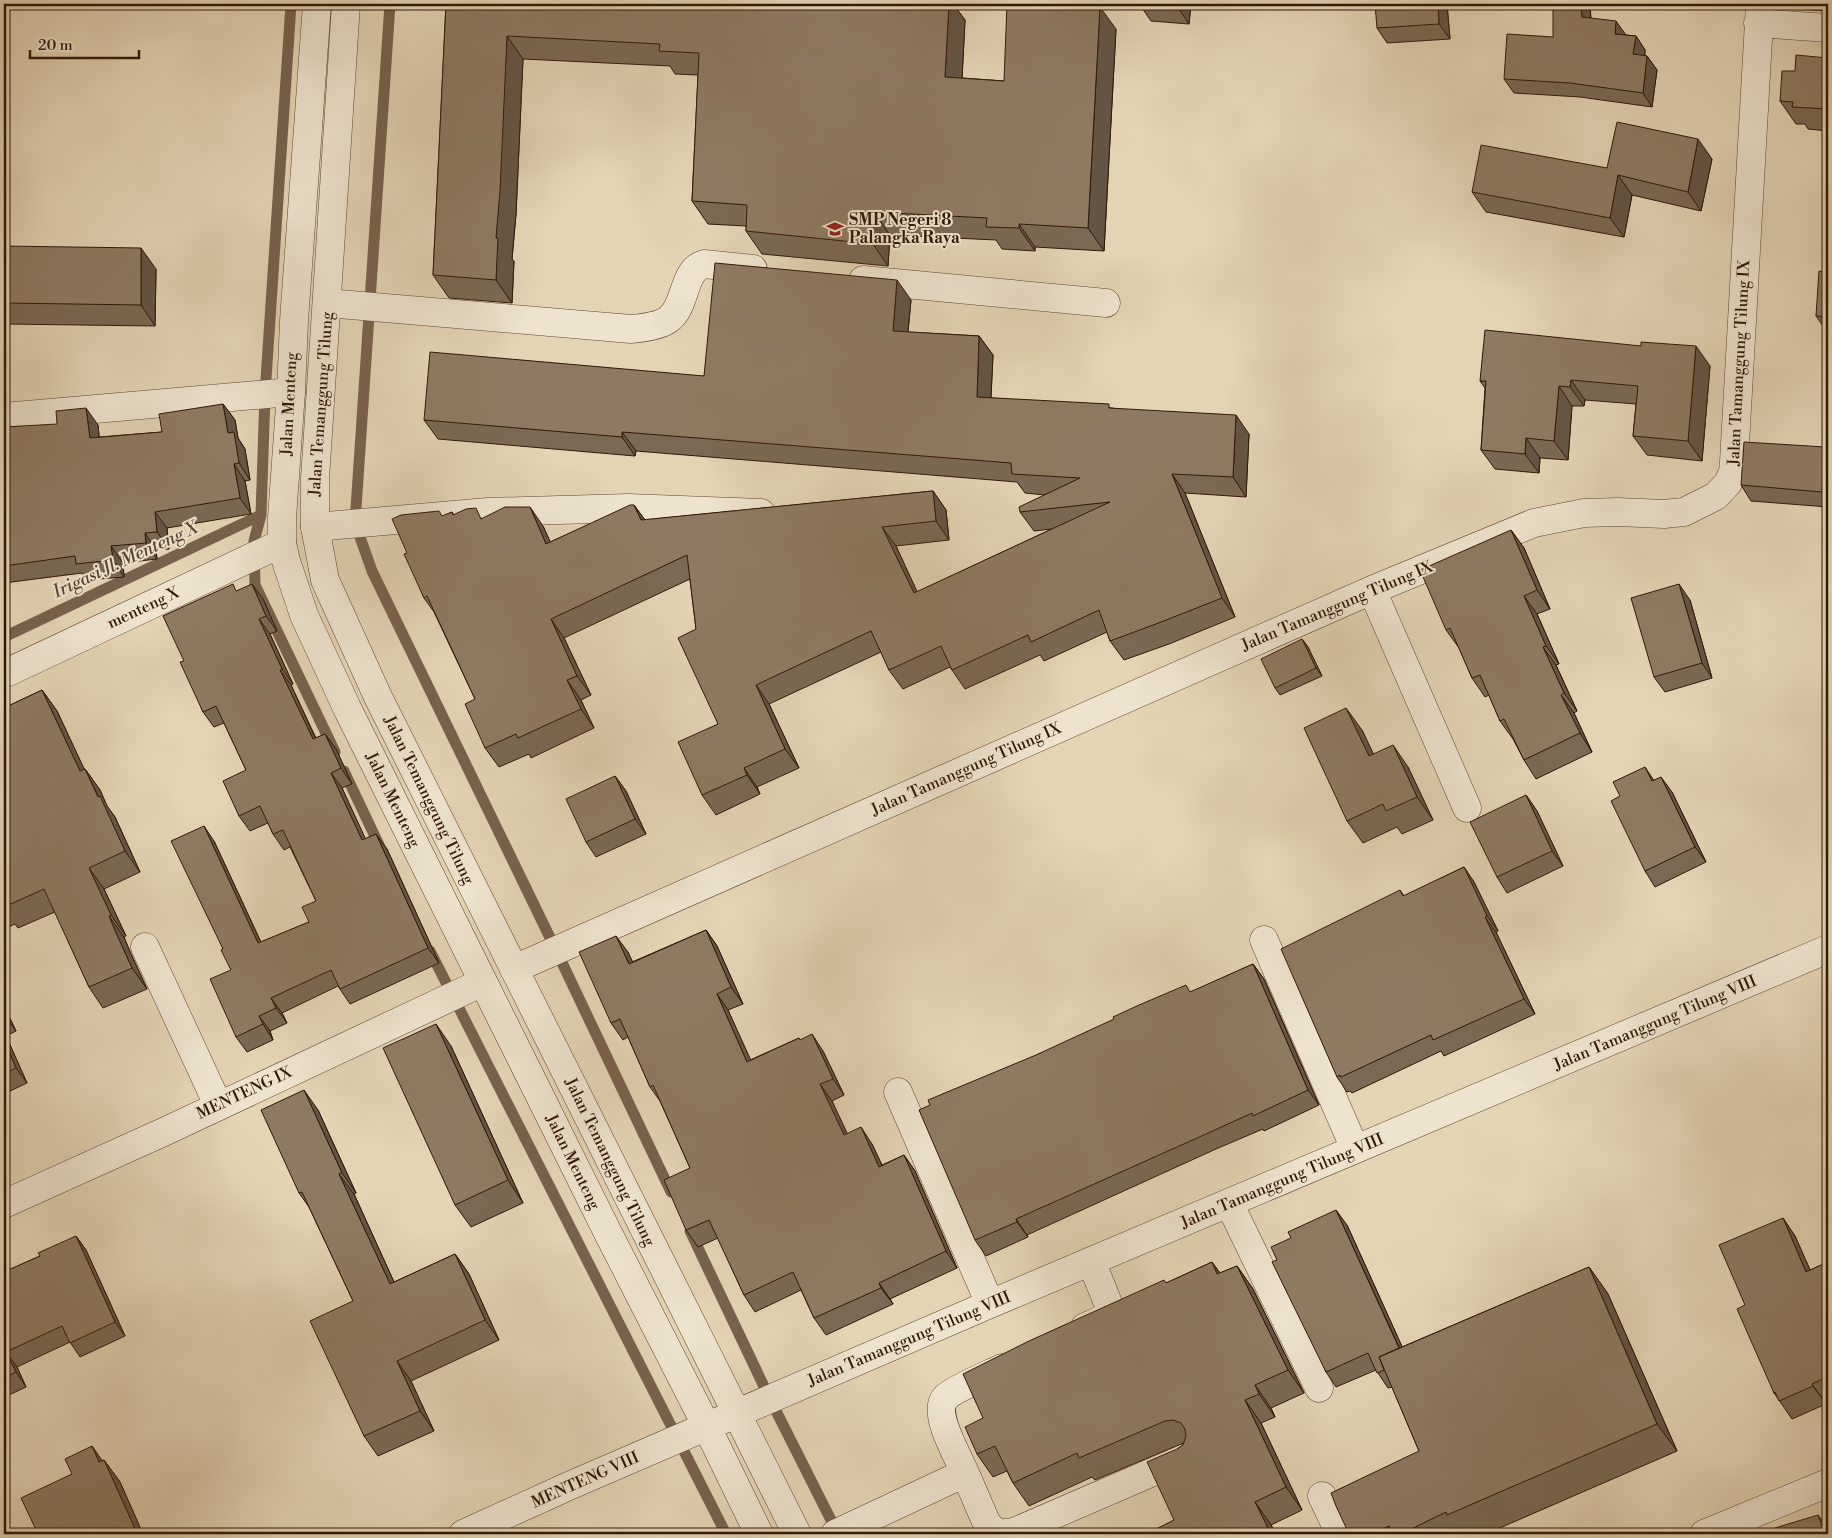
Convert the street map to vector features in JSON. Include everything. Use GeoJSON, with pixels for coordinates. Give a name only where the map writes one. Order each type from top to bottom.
{"type":"FeatureCollection","features":[{"type":"Feature","properties":{"kind":"street","name":"Jalan Menteng"},"geometry":{"type":"LineString","coordinates":[[318,4],[294,321],[282,518],[282,542],[292,584],[321,652],[483,982],[759,1534]]}},
{"type":"Feature","properties":{"kind":"street","name":"Jalan Temanggung Tilung"},"geometry":{"type":"LineString","coordinates":[[346,4],[315,479],[315,528],[325,580],[378,697],[797,1534]]}},
{"type":"Feature","properties":{"kind":"street"},"geometry":{"type":"LineString","coordinates":[[1759,14],[1828,28]]}},
{"type":"Feature","properties":{"kind":"street","name":"Jalan Tamanggung Tilung IX"},"geometry":{"type":"LineString","coordinates":[[514,969],[1372,590],[1534,523],[1584,513],[1664,514],[1684,512],[1716,496],[1728,483],[1733,472],[1734,462],[1759,14]]}},
{"type":"Feature","properties":{"kind":"street"},"geometry":{"type":"LineString","coordinates":[[327,303],[631,329],[649,326],[670,318],[680,304],[692,272],[704,264],[779,272]]}},
{"type":"Feature","properties":{"kind":"street"},"geometry":{"type":"LineString","coordinates":[[838,277],[1106,303]]}},
{"type":"Feature","properties":{"kind":"street"},"geometry":{"type":"LineString","coordinates":[[4,417],[291,392]]}},
{"type":"Feature","properties":{"kind":"street"},"geometry":{"type":"LineString","coordinates":[[315,528],[488,512],[628,508],[761,513]]}},
{"type":"Feature","properties":{"kind":"street","name":"menteng X"},"geometry":{"type":"LineString","coordinates":[[4,674],[282,542]]}},
{"type":"Feature","properties":{"kind":"street"},"geometry":{"type":"LineString","coordinates":[[1372,590],[1467,808]]}},
{"type":"Feature","properties":{"kind":"street"},"geometry":{"type":"LineString","coordinates":[[1264,940],[1355,1149]]}},
{"type":"Feature","properties":{"kind":"street"},"geometry":{"type":"LineString","coordinates":[[144,948],[218,1105]]}},
{"type":"Feature","properties":{"kind":"street","name":"Jalan Tamanggung Tilung VIII"},"geometry":{"type":"LineString","coordinates":[[707,1427],[990,1304],[1828,949]]}},
{"type":"Feature","properties":{"kind":"street","name":"MENTENG IX"},"geometry":{"type":"LineString","coordinates":[[4,1204],[168,1130],[483,982]]}},
{"type":"Feature","properties":{"kind":"street"},"geometry":{"type":"LineString","coordinates":[[898,1092],[990,1304]]}},
{"type":"Feature","properties":{"kind":"street"},"geometry":{"type":"LineString","coordinates":[[1229,1203],[1319,1388]]}},
{"type":"Feature","properties":{"kind":"street"},"geometry":{"type":"LineString","coordinates":[[1067,1336],[1101,1320],[1109,1312],[1108,1302],[1091,1261]]}},
{"type":"Feature","properties":{"kind":"street"},"geometry":{"type":"LineString","coordinates":[[1024,1357],[948,1395],[942,1405],[942,1422],[987,1524],[998,1534],[1014,1532],[1187,1458]]}},
{"type":"Feature","properties":{"kind":"street","name":"MENTENG VIII"},"geometry":{"type":"LineString","coordinates":[[462,1534],[570,1485],[707,1427]]}},
{"type":"Feature","properties":{"kind":"street"},"geometry":{"type":"LineString","coordinates":[[835,1534],[965,1473]]}},
{"type":"Feature","properties":{"kind":"street"},"geometry":{"type":"LineString","coordinates":[[1719,1531],[1828,1483]]}},
{"type":"Feature","properties":{"kind":"street"},"geometry":{"type":"LineString","coordinates":[[1322,1496],[1340,1534]]}},
{"type":"Feature","properties":{"kind":"building"},"geometry":{"type":"Polygon","coordinates":[[[446,4],[949,4],[945,77],[1004,81],[1007,4],[1100,7],[1088,228],[1019,224],[1019,228],[986,227],[987,218],[874,212],[873,244],[746,231],[747,205],[692,201],[699,53],[659,51],[660,44],[507,36],[496,238],[498,238],[496,280],[433,275],[446,4]]]}},
{"type":"Feature","properties":{"kind":"building"},"geometry":{"type":"Polygon","coordinates":[[[1179,4],[1179,9],[1140,5],[1179,4]]]}},
{"type":"Feature","properties":{"kind":"building"},"geometry":{"type":"Polygon","coordinates":[[[1375,4],[1438,4],[1439,24],[1377,28],[1375,4]]]}},
{"type":"Feature","properties":{"kind":"building"},"geometry":{"type":"Polygon","coordinates":[[[1553,4],[1581,4],[1582,17],[1616,21],[1615,34],[1636,36],[1633,54],[1647,56],[1643,93],[1570,83],[1504,79],[1507,34],[1553,37],[1553,4]]]}},
{"type":"Feature","properties":{"kind":"building"},"geometry":{"type":"Polygon","coordinates":[[[1796,55],[1828,58],[1828,109],[1792,107],[1793,102],[1780,101],[1782,71],[1795,71],[1796,55]]]}},
{"type":"Feature","properties":{"kind":"building"},"geometry":{"type":"Polygon","coordinates":[[[1617,122],[1698,139],[1688,192],[1618,175],[1610,218],[1472,192],[1481,145],[1607,168],[1617,122]]]}},
{"type":"Feature","properties":{"kind":"building"},"geometry":{"type":"Polygon","coordinates":[[[4,246],[141,248],[141,305],[4,303],[4,246]]]}},
{"type":"Feature","properties":{"kind":"building"},"geometry":{"type":"Polygon","coordinates":[[[715,263],[897,280],[893,331],[979,336],[977,397],[1109,404],[1109,408],[1236,415],[1233,477],[1172,474],[1222,598],[1110,641],[1099,610],[1031,642],[1028,635],[952,670],[941,646],[889,670],[871,631],[756,685],[785,749],[744,768],[747,775],[702,795],[678,742],[718,724],[678,638],[696,629],[687,555],[551,619],[577,676],[567,680],[581,709],[518,738],[516,734],[485,748],[465,704],[475,699],[427,596],[424,598],[404,554],[407,553],[392,519],[401,515],[439,511],[442,516],[452,512],[453,515],[466,509],[476,508],[481,519],[505,507],[530,507],[546,544],[630,505],[634,505],[641,520],[933,491],[936,521],[882,527],[914,593],[1110,502],[1020,512],[1019,507],[1080,478],[1012,474],[1011,463],[622,432],[622,437],[424,420],[430,352],[704,376],[715,263]]]}},
{"type":"Feature","properties":{"kind":"building"},"geometry":{"type":"Polygon","coordinates":[[[1819,271],[1828,272],[1828,317],[1816,316],[1819,271]]]}},
{"type":"Feature","properties":{"kind":"building"},"geometry":{"type":"Polygon","coordinates":[[[1485,330],[1641,346],[1641,342],[1696,346],[1688,441],[1633,436],[1638,386],[1571,380],[1570,387],[1559,386],[1554,441],[1526,438],[1525,454],[1481,450],[1486,381],[1480,381],[1485,330]]]}},
{"type":"Feature","properties":{"kind":"building"},"geometry":{"type":"Polygon","coordinates":[[[223,404],[228,433],[234,432],[239,463],[234,464],[240,498],[155,512],[157,532],[145,533],[146,543],[111,546],[113,560],[76,564],[75,556],[4,566],[4,427],[57,424],[56,411],[86,408],[90,438],[162,432],[159,414],[223,404]]]}},
{"type":"Feature","properties":{"kind":"building"},"geometry":{"type":"Polygon","coordinates":[[[1744,442],[1825,447],[1822,492],[1741,485],[1744,442]]]}},
{"type":"Feature","properties":{"kind":"building"},"geometry":{"type":"Polygon","coordinates":[[[1511,530],[1537,590],[1524,596],[1546,646],[1543,647],[1564,693],[1561,695],[1580,733],[1524,760],[1504,719],[1500,721],[1480,675],[1472,678],[1450,628],[1446,630],[1420,570],[1511,530]]]}},
{"type":"Feature","properties":{"kind":"building"},"geometry":{"type":"Polygon","coordinates":[[[233,584],[236,591],[252,584],[266,616],[259,619],[282,669],[280,670],[313,739],[325,734],[341,768],[331,773],[362,840],[376,834],[428,948],[340,989],[331,970],[271,998],[276,1008],[259,1016],[263,1024],[236,1037],[210,979],[231,970],[221,950],[223,949],[171,841],[204,826],[258,943],[309,922],[302,907],[316,901],[283,830],[273,834],[260,806],[239,816],[223,781],[246,770],[216,706],[203,712],[180,662],[184,661],[163,616],[233,584]]]}},
{"type":"Feature","properties":{"kind":"building"},"geometry":{"type":"Polygon","coordinates":[[[1679,584],[1702,663],[1654,677],[1631,598],[1679,584]]]}},
{"type":"Feature","properties":{"kind":"building"},"geometry":{"type":"Polygon","coordinates":[[[1302,639],[1316,668],[1275,688],[1261,659],[1302,639]]]}},
{"type":"Feature","properties":{"kind":"building"},"geometry":{"type":"Polygon","coordinates":[[[42,690],[80,771],[85,769],[98,797],[100,796],[125,851],[89,868],[111,915],[109,916],[132,968],[89,987],[44,889],[4,907],[4,708],[42,690]]]}},
{"type":"Feature","properties":{"kind":"building"},"geometry":{"type":"Polygon","coordinates":[[[1346,708],[1369,756],[1393,745],[1417,797],[1386,811],[1383,804],[1347,821],[1304,728],[1346,708]]]}},
{"type":"Feature","properties":{"kind":"building"},"geometry":{"type":"Polygon","coordinates":[[[1645,767],[1652,781],[1661,777],[1695,847],[1645,871],[1611,801],[1620,796],[1613,782],[1645,767]]]}},
{"type":"Feature","properties":{"kind":"building"},"geometry":{"type":"Polygon","coordinates":[[[615,776],[635,819],[586,842],[566,799],[615,776]]]}},
{"type":"Feature","properties":{"kind":"building"},"geometry":{"type":"Polygon","coordinates":[[[1526,795],[1552,851],[1497,877],[1470,822],[1526,795]]]}},
{"type":"Feature","properties":{"kind":"building"},"geometry":{"type":"Polygon","coordinates":[[[1464,867],[1487,916],[1485,917],[1524,999],[1433,1040],[1431,1035],[1341,1077],[1340,1075],[1337,1077],[1281,949],[1400,890],[1403,896],[1464,867]]]}},
{"type":"Feature","properties":{"kind":"building"},"geometry":{"type":"Polygon","coordinates":[[[706,930],[731,987],[717,994],[747,1062],[812,1034],[833,1079],[820,1084],[844,1135],[861,1127],[879,1167],[904,1155],[946,1251],[879,1283],[881,1288],[814,1318],[793,1272],[744,1295],[709,1220],[686,1230],[664,1180],[690,1168],[653,1085],[650,1087],[620,1019],[611,1023],[579,952],[616,936],[629,964],[706,930]]]}},
{"type":"Feature","properties":{"kind":"building"},"geometry":{"type":"Polygon","coordinates":[[[1253,964],[1308,1090],[1253,1116],[1252,1113],[1016,1219],[1017,1222],[975,1240],[919,1110],[930,1105],[928,1100],[1036,1055],[1114,1019],[1113,1017],[1186,985],[1190,992],[1253,964]]]}},
{"type":"Feature","properties":{"kind":"building"},"geometry":{"type":"Polygon","coordinates":[[[436,1024],[508,1180],[455,1205],[383,1048],[436,1024]]]}},
{"type":"Feature","properties":{"kind":"building"},"geometry":{"type":"Polygon","coordinates":[[[4,1040],[16,1068],[4,1074],[4,1040]]]}},
{"type":"Feature","properties":{"kind":"building"},"geometry":{"type":"Polygon","coordinates":[[[304,1090],[342,1173],[339,1174],[390,1284],[455,1254],[485,1320],[397,1361],[420,1411],[364,1436],[310,1321],[353,1301],[302,1192],[299,1193],[261,1110],[304,1090]]]}},
{"type":"Feature","properties":{"kind":"building"},"geometry":{"type":"Polygon","coordinates":[[[1336,1210],[1399,1348],[1379,1357],[1384,1370],[1377,1373],[1368,1353],[1326,1372],[1272,1262],[1277,1260],[1271,1247],[1291,1238],[1288,1232],[1336,1210]]]}},
{"type":"Feature","properties":{"kind":"building"},"geometry":{"type":"Polygon","coordinates":[[[1783,1218],[1806,1272],[1828,1262],[1828,1376],[1812,1384],[1813,1386],[1779,1401],[1737,1309],[1745,1305],[1719,1245],[1783,1218]]]}},
{"type":"Feature","properties":{"kind":"building"},"geometry":{"type":"Polygon","coordinates":[[[76,1236],[115,1322],[70,1343],[62,1326],[6,1352],[16,1372],[4,1378],[4,1272],[40,1256],[38,1253],[76,1236]]]}},
{"type":"Feature","properties":{"kind":"building"},"geometry":{"type":"Polygon","coordinates":[[[1212,1262],[1217,1274],[1237,1266],[1288,1370],[1255,1385],[1259,1394],[1245,1400],[1286,1487],[1255,1502],[1270,1532],[1265,1534],[1148,1533],[1174,1520],[1147,1462],[1183,1445],[1186,1436],[1185,1429],[1181,1423],[1173,1420],[1165,1421],[1079,1458],[1077,1453],[1013,1483],[995,1446],[977,1454],[965,1427],[983,1418],[963,1374],[1029,1341],[1164,1280],[1166,1283],[1212,1262]]]}},
{"type":"Feature","properties":{"kind":"building"},"geometry":{"type":"Polygon","coordinates":[[[1589,1267],[1657,1424],[1447,1515],[1446,1512],[1401,1534],[1392,1534],[1389,1526],[1372,1534],[1349,1534],[1331,1493],[1419,1451],[1379,1357],[1589,1267]]]}},
{"type":"Feature","properties":{"kind":"building"},"geometry":{"type":"Polygon","coordinates":[[[92,1446],[99,1462],[104,1460],[136,1531],[129,1534],[38,1534],[21,1498],[72,1474],[65,1459],[92,1446]]]}},
{"type":"Feature","properties":{"kind":"building"},"geometry":{"type":"Polygon","coordinates":[[[1818,1515],[1825,1534],[1777,1534],[1775,1528],[1818,1515]]]}},
{"type":"Feature","properties":{"kind":"waterway"},"geometry":{"type":"LineString","coordinates":[[291,4],[265,394],[261,515],[254,541],[255,585],[335,752]]}},
{"type":"Feature","properties":{"kind":"waterway"},"geometry":{"type":"LineString","coordinates":[[390,4],[355,523],[372,571],[671,1192]]}},
{"type":"Feature","properties":{"kind":"waterway","name":"Irigasi Jl. Menteng X"},"geometry":{"type":"LineString","coordinates":[[4,637],[261,515]]}},
{"type":"Feature","properties":{"kind":"waterway"},"geometry":{"type":"LineString","coordinates":[[344,771],[380,847]]}},
{"type":"Feature","properties":{"kind":"waterway"},"geometry":{"type":"LineString","coordinates":[[430,951],[726,1534]]}},
{"type":"Feature","properties":{"kind":"waterway"},"geometry":{"type":"LineString","coordinates":[[690,1231],[770,1399],[838,1534]]}},
{"type":"Feature","properties":{"kind":"place","name":"SMP Negeri 8 Palangka Raya"},"geometry":{"type":"Point","coordinates":[835,229]}}]}
